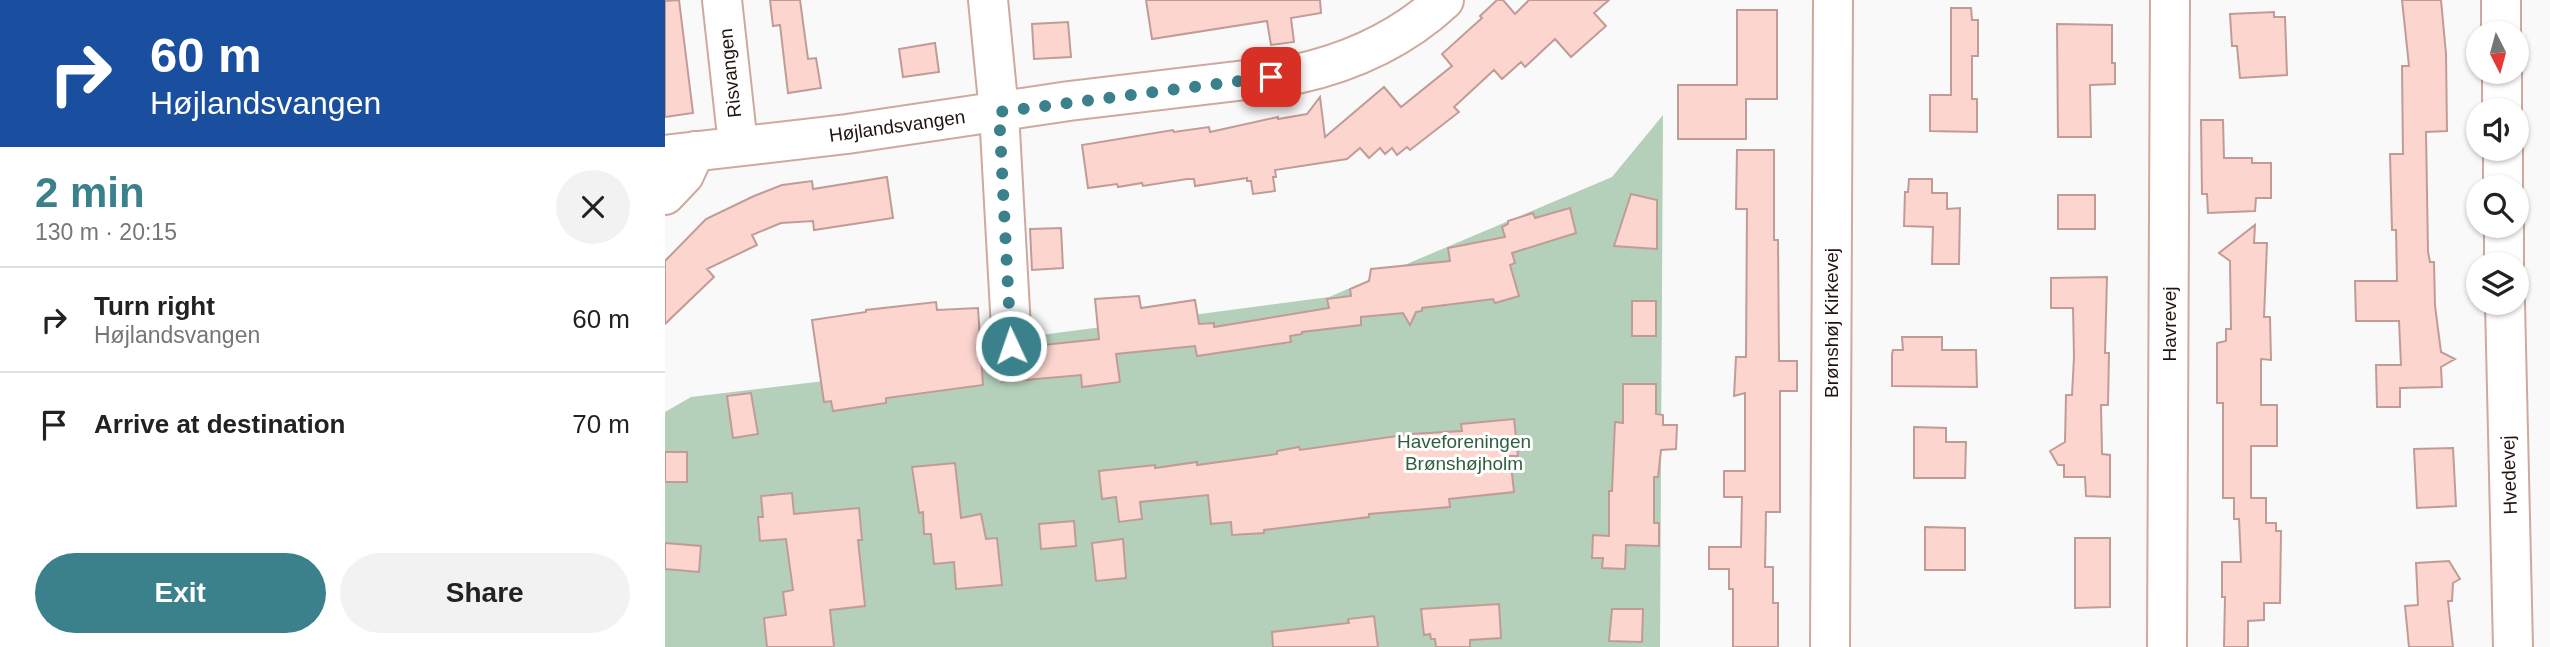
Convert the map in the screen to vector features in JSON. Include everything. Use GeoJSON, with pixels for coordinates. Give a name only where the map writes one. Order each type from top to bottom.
{"type":"FeatureCollection","features":[{"type":"Feature","properties":{"kind":"street","name":"Risvangen"},"geometry":{"type":"LineString","coordinates":[[722,0],[738,145]]}},
{"type":"Feature","properties":{"kind":"street"},"geometry":{"type":"LineString","coordinates":[[988,0],[999,112],[1011,346]]}},
{"type":"Feature","properties":{"kind":"street","name":"Højlandsvangen"},"geometry":{"type":"LineString","coordinates":[[680,153],[847,134],[1297,74],[1331,67],[1407,30],[1444,0]]}},
{"type":"Feature","properties":{"kind":"street","name":"Brønshøj Kirkevej"},"geometry":{"type":"LineString","coordinates":[[1830,647],[1833,0]]}},
{"type":"Feature","properties":{"kind":"street","name":"Havrevej"},"geometry":{"type":"LineString","coordinates":[[2167,647],[2170,0]]}},
{"type":"Feature","properties":{"kind":"street"},"geometry":{"type":"LineString","coordinates":[[2501,0],[2501,21]]}},
{"type":"Feature","properties":{"kind":"street"},"geometry":{"type":"LineString","coordinates":[[665,195],[684,175],[680,153]]}},
{"type":"Feature","properties":{"kind":"street","name":"Hvedevej"},"geometry":{"type":"LineString","coordinates":[[2505,315],[2513,647]]}},
{"type":"Feature","properties":{"kind":"green space","name":"Haveforeningen Brønshøjholm"},"geometry":{"type":"Polygon","coordinates":[[[1663,115],[1660,647],[665,647],[665,412],[691,397],[1014,358],[1026,337],[1329,297],[1612,177],[1663,115]]]}},
{"type":"Feature","properties":{"kind":"building"},"geometry":{"type":"Polygon","coordinates":[[[679,0],[693,113],[665,117],[665,1],[679,0]]]}},
{"type":"Feature","properties":{"kind":"building"},"geometry":{"type":"Polygon","coordinates":[[[770,0],[800,0],[808,59],[816,58],[821,88],[788,93],[780,25],[773,26],[770,0]]]}},
{"type":"Feature","properties":{"kind":"building"},"geometry":{"type":"Polygon","coordinates":[[[1146,0],[1320,0],[1321,13],[1291,18],[1294,42],[1271,45],[1267,21],[1152,39],[1146,0]]]}},
{"type":"Feature","properties":{"kind":"building"},"geometry":{"type":"Polygon","coordinates":[[[1497,0],[1503,0],[1515,14],[1529,0],[1609,0],[1594,13],[1606,26],[1571,57],[1555,39],[1525,67],[1521,62],[1502,79],[1494,70],[1454,107],[1459,112],[1410,150],[1407,147],[1397,155],[1392,148],[1385,154],[1380,148],[1369,158],[1360,148],[1347,159],[1275,170],[1275,191],[1253,194],[1251,181],[1247,181],[1247,178],[1195,186],[1194,179],[1187,179],[1143,186],[1142,183],[1088,188],[1082,145],[1173,130],[1209,127],[1210,132],[1278,117],[1307,114],[1320,97],[1325,137],[1384,87],[1401,107],[1452,66],[1442,54],[1482,18],[1480,16],[1497,0]]]}},
{"type":"Feature","properties":{"kind":"building"},"geometry":{"type":"Polygon","coordinates":[[[2402,0],[2441,0],[2446,54],[2447,131],[2426,132],[2428,252],[2430,262],[2434,262],[2435,306],[2441,352],[2455,359],[2441,367],[2442,387],[2400,388],[2400,407],[2377,407],[2376,365],[2401,365],[2399,321],[2356,321],[2355,281],[2397,281],[2396,230],[2392,230],[2390,154],[2403,154],[2402,66],[2409,66],[2402,0]]]}},
{"type":"Feature","properties":{"kind":"building"},"geometry":{"type":"Polygon","coordinates":[[[1951,8],[1971,8],[1972,20],[1978,20],[1978,56],[1972,56],[1972,99],[1977,99],[1977,132],[1930,131],[1930,95],[1951,95],[1951,8]]]}},
{"type":"Feature","properties":{"kind":"building"},"geometry":{"type":"Polygon","coordinates":[[[1737,10],[1777,10],[1777,99],[1746,99],[1746,139],[1678,139],[1678,85],[1737,85],[1737,10]]]}},
{"type":"Feature","properties":{"kind":"building"},"geometry":{"type":"Polygon","coordinates":[[[2274,12],[2274,17],[2285,17],[2287,75],[2240,78],[2237,46],[2232,46],[2230,14],[2274,12]]]}},
{"type":"Feature","properties":{"kind":"building"},"geometry":{"type":"Polygon","coordinates":[[[1068,22],[1071,57],[1034,59],[1032,24],[1068,22]]]}},
{"type":"Feature","properties":{"kind":"building"},"geometry":{"type":"Polygon","coordinates":[[[2057,24],[2112,25],[2115,84],[2090,85],[2091,137],[2058,137],[2057,24]]]}},
{"type":"Feature","properties":{"kind":"building"},"geometry":{"type":"Polygon","coordinates":[[[935,43],[939,72],[903,77],[899,49],[935,43]]]}},
{"type":"Feature","properties":{"kind":"building"},"geometry":{"type":"Polygon","coordinates":[[[2201,120],[2223,120],[2224,158],[2252,158],[2252,163],[2271,163],[2271,198],[2256,198],[2255,211],[2208,213],[2207,194],[2202,194],[2201,120]]]}},
{"type":"Feature","properties":{"kind":"building"},"geometry":{"type":"Polygon","coordinates":[[[1737,150],[1774,150],[1774,240],[1778,240],[1779,361],[1797,361],[1797,391],[1780,391],[1780,512],[1766,512],[1765,567],[1773,567],[1773,603],[1778,603],[1778,647],[1733,647],[1733,589],[1729,589],[1729,569],[1709,569],[1709,547],[1741,547],[1742,497],[1724,497],[1724,471],[1745,471],[1745,393],[1734,396],[1736,357],[1746,357],[1747,209],[1736,209],[1737,150]]]}},
{"type":"Feature","properties":{"kind":"building"},"geometry":{"type":"Polygon","coordinates":[[[887,177],[893,218],[814,230],[813,221],[781,223],[752,235],[757,245],[707,269],[714,277],[665,324],[665,261],[706,219],[782,185],[812,181],[813,189],[887,177]]]}},
{"type":"Feature","properties":{"kind":"building"},"geometry":{"type":"Polygon","coordinates":[[[1909,179],[1932,179],[1932,193],[1947,193],[1947,209],[1960,208],[1959,264],[1932,264],[1933,227],[1904,226],[1905,192],[1908,192],[1909,179]]]}},
{"type":"Feature","properties":{"kind":"building"},"geometry":{"type":"Polygon","coordinates":[[[1631,194],[1657,200],[1657,249],[1614,246],[1631,194]]]}},
{"type":"Feature","properties":{"kind":"building"},"geometry":{"type":"Polygon","coordinates":[[[2058,195],[2095,195],[2095,229],[2058,229],[2058,195]]]}},
{"type":"Feature","properties":{"kind":"building"},"geometry":{"type":"Polygon","coordinates":[[[1570,208],[1576,233],[1512,253],[1515,263],[1510,265],[1519,296],[1495,303],[1493,299],[1422,308],[1422,311],[1416,312],[1410,325],[1403,313],[1361,317],[1361,325],[1302,332],[1290,336],[1291,342],[1197,356],[1195,346],[1116,354],[1120,382],[1082,387],[1081,375],[1002,382],[1010,368],[1023,366],[1031,357],[1033,339],[1043,338],[1044,345],[1099,339],[1095,299],[1139,296],[1141,308],[1195,300],[1199,324],[1214,323],[1214,327],[1329,308],[1327,299],[1351,296],[1350,289],[1369,281],[1371,269],[1450,261],[1448,248],[1505,237],[1502,227],[1508,224],[1508,221],[1533,213],[1535,218],[1570,208]]]}},
{"type":"Feature","properties":{"kind":"building"},"geometry":{"type":"Polygon","coordinates":[[[2255,225],[2254,243],[2267,243],[2264,317],[2270,317],[2271,360],[2261,359],[2261,405],[2277,405],[2277,446],[2251,446],[2251,498],[2266,498],[2266,523],[2276,523],[2276,531],[2281,531],[2280,603],[2264,603],[2264,620],[2248,621],[2248,647],[2224,647],[2225,597],[2222,597],[2222,562],[2241,562],[2239,519],[2234,519],[2234,498],[2223,498],[2223,403],[2217,403],[2217,343],[2226,341],[2226,329],[2231,329],[2230,261],[2219,253],[2255,225]]]}},
{"type":"Feature","properties":{"kind":"building"},"geometry":{"type":"Polygon","coordinates":[[[1061,228],[1063,268],[1032,270],[1030,229],[1061,228]]]}},
{"type":"Feature","properties":{"kind":"building"},"geometry":{"type":"Polygon","coordinates":[[[2107,277],[2105,353],[2109,353],[2108,405],[2101,405],[2102,454],[2110,455],[2110,497],[2086,496],[2085,477],[2064,477],[2064,465],[2058,465],[2050,451],[2065,442],[2066,395],[2072,395],[2074,357],[2073,308],[2051,308],[2051,278],[2107,277]]]}},
{"type":"Feature","properties":{"kind":"building"},"geometry":{"type":"Polygon","coordinates":[[[1632,301],[1656,301],[1656,336],[1632,336],[1632,301]]]}},
{"type":"Feature","properties":{"kind":"building"},"geometry":{"type":"Polygon","coordinates":[[[936,302],[937,310],[978,308],[983,385],[886,398],[886,403],[833,411],[831,401],[824,402],[812,320],[866,310],[936,302]]]}},
{"type":"Feature","properties":{"kind":"building"},"geometry":{"type":"Polygon","coordinates":[[[1902,337],[1942,337],[1942,350],[1976,350],[1977,387],[1892,386],[1892,354],[1893,350],[1903,350],[1902,337]]]}},
{"type":"Feature","properties":{"kind":"building"},"geometry":{"type":"Polygon","coordinates":[[[1623,384],[1656,384],[1656,414],[1663,415],[1663,425],[1677,425],[1676,449],[1661,450],[1658,477],[1654,477],[1654,523],[1659,523],[1659,546],[1626,545],[1625,569],[1602,568],[1603,558],[1592,558],[1593,535],[1609,536],[1609,491],[1612,491],[1615,422],[1623,423],[1623,384]]]}},
{"type":"Feature","properties":{"kind":"building"},"geometry":{"type":"Polygon","coordinates":[[[751,393],[758,434],[733,438],[727,396],[751,393]]]}},
{"type":"Feature","properties":{"kind":"building"},"geometry":{"type":"Polygon","coordinates":[[[1514,419],[1518,456],[1510,456],[1514,492],[1449,499],[1450,507],[1369,514],[1369,517],[1264,530],[1264,533],[1232,535],[1231,522],[1211,524],[1208,495],[1140,502],[1142,519],[1119,522],[1116,497],[1102,499],[1099,471],[1155,465],[1155,468],[1197,462],[1197,465],[1277,454],[1277,451],[1299,447],[1300,450],[1411,434],[1462,431],[1461,424],[1514,419]]]}},
{"type":"Feature","properties":{"kind":"building"},"geometry":{"type":"Polygon","coordinates":[[[1914,427],[1946,428],[1946,442],[1966,442],[1965,478],[1914,478],[1914,427]]]}},
{"type":"Feature","properties":{"kind":"building"},"geometry":{"type":"Polygon","coordinates":[[[2453,448],[2456,506],[2417,508],[2414,449],[2453,448]]]}},
{"type":"Feature","properties":{"kind":"building"},"geometry":{"type":"Polygon","coordinates":[[[665,452],[687,452],[687,482],[665,482],[665,452]]]}},
{"type":"Feature","properties":{"kind":"building"},"geometry":{"type":"Polygon","coordinates":[[[955,463],[961,518],[981,514],[986,539],[997,538],[1002,585],[956,589],[954,562],[934,564],[931,534],[924,534],[923,512],[919,513],[912,467],[955,463]]]}},
{"type":"Feature","properties":{"kind":"building"},"geometry":{"type":"Polygon","coordinates":[[[792,493],[794,514],[859,508],[862,540],[858,540],[865,606],[830,610],[834,647],[767,647],[764,618],[786,615],[783,592],[793,590],[786,539],[760,541],[758,517],[763,517],[761,496],[792,493]]]}},
{"type":"Feature","properties":{"kind":"building"},"geometry":{"type":"Polygon","coordinates":[[[1074,521],[1076,546],[1041,549],[1039,524],[1074,521]]]}},
{"type":"Feature","properties":{"kind":"building"},"geometry":{"type":"Polygon","coordinates":[[[1925,527],[1965,528],[1965,570],[1925,570],[1925,527]]]}},
{"type":"Feature","properties":{"kind":"building"},"geometry":{"type":"Polygon","coordinates":[[[2075,538],[2110,538],[2110,607],[2075,608],[2075,538]]]}},
{"type":"Feature","properties":{"kind":"building"},"geometry":{"type":"Polygon","coordinates":[[[1123,539],[1126,578],[1096,581],[1092,543],[1123,539]]]}},
{"type":"Feature","properties":{"kind":"building"},"geometry":{"type":"Polygon","coordinates":[[[665,543],[701,546],[699,572],[665,569],[665,543]]]}},
{"type":"Feature","properties":{"kind":"building"},"geometry":{"type":"Polygon","coordinates":[[[2449,561],[2460,579],[2453,583],[2452,601],[2448,601],[2453,647],[2409,647],[2405,606],[2418,605],[2416,563],[2449,561]]]}},
{"type":"Feature","properties":{"kind":"building"},"geometry":{"type":"Polygon","coordinates":[[[1499,604],[1501,638],[1470,640],[1470,647],[1436,647],[1435,639],[1431,639],[1430,634],[1424,635],[1421,609],[1499,604]]]}},
{"type":"Feature","properties":{"kind":"building"},"geometry":{"type":"Polygon","coordinates":[[[1612,609],[1643,609],[1642,642],[1609,641],[1612,609]]]}},
{"type":"Feature","properties":{"kind":"building"},"geometry":{"type":"Polygon","coordinates":[[[1374,616],[1378,647],[1273,647],[1272,632],[1349,623],[1348,619],[1374,616]]]}},
{"type":"Feature","properties":{"kind":"route"},"geometry":{"type":"LineString","coordinates":[[1011,346],[999,112],[1271,77]]}}]}
